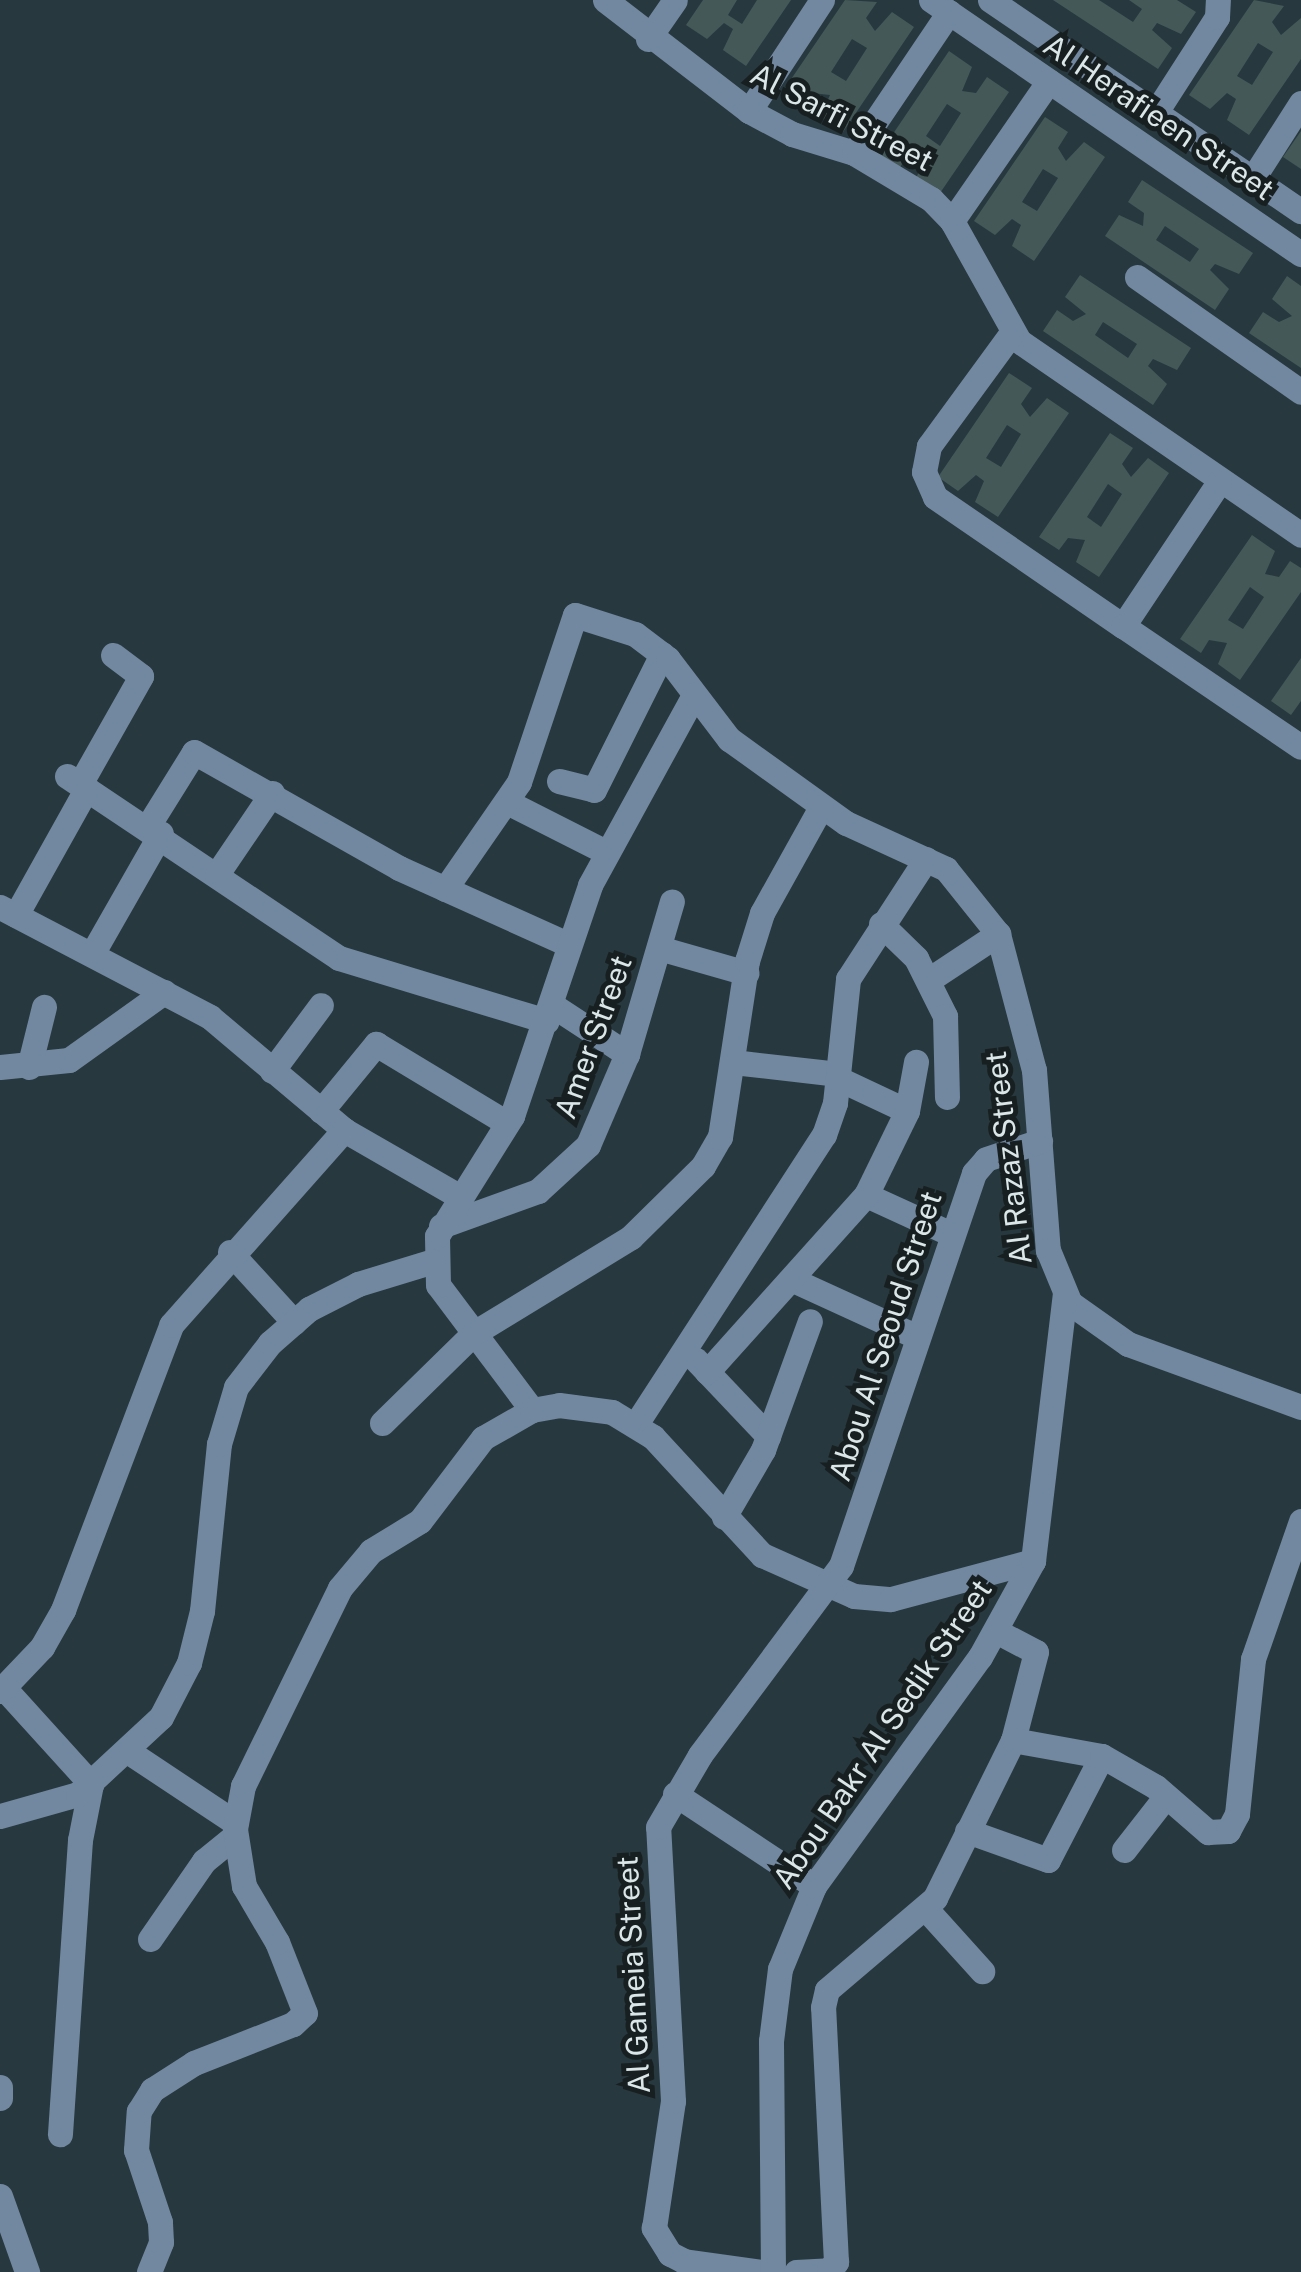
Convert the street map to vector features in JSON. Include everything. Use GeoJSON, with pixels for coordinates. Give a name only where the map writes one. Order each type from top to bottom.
{"type":"FeatureCollection","features":[{"type":"Feature","properties":{"kind":"street","name":"Al Sarfi Street"},"geometry":{"type":"LineString","coordinates":[[605,0],[648,39],[749,111],[792,134],[854,153],[902,178],[952,221],[1011,334],[1219,482],[1301,535]]}},
{"type":"Feature","properties":{"kind":"street"},"geometry":{"type":"LineString","coordinates":[[648,39],[675,0]]}},
{"type":"Feature","properties":{"kind":"street"},"geometry":{"type":"LineString","coordinates":[[749,111],[822,0]]}},
{"type":"Feature","properties":{"kind":"street","name":"Al Herafieen Street"},"geometry":{"type":"LineString","coordinates":[[990,0],[1301,210]]}},
{"type":"Feature","properties":{"kind":"street"},"geometry":{"type":"LineString","coordinates":[[1156,112],[1217,17],[1218,0]]}},
{"type":"Feature","properties":{"kind":"street"},"geometry":{"type":"LineString","coordinates":[[854,153],[940,6]]}},
{"type":"Feature","properties":{"kind":"street","name":"Al Herafieen Street"},"geometry":{"type":"LineString","coordinates":[[940,6],[1301,254]]}},
{"type":"Feature","properties":{"kind":"street"},"geometry":{"type":"LineString","coordinates":[[952,221],[1049,81]]}},
{"type":"Feature","properties":{"kind":"street"},"geometry":{"type":"LineString","coordinates":[[1253,178],[1301,103]]}},
{"type":"Feature","properties":{"kind":"street"},"geometry":{"type":"LineString","coordinates":[[1137,277],[1301,392]]}},
{"type":"Feature","properties":{"kind":"street"},"geometry":{"type":"LineString","coordinates":[[1011,334],[929,446],[928,486],[934,497],[1301,747]]}},
{"type":"Feature","properties":{"kind":"street"},"geometry":{"type":"LineString","coordinates":[[1123,626],[1219,482]]}},
{"type":"Feature","properties":{"kind":"street","name":"Al Razaz Street"},"geometry":{"type":"LineString","coordinates":[[507,802],[552,699],[575,615],[636,634],[662,654],[729,738],[821,807],[946,869],[998,934],[1034,1070],[1048,1250],[1065,1294],[1128,1344],[1301,1407]]}},
{"type":"Feature","properties":{"kind":"street"},"geometry":{"type":"LineString","coordinates":[[558,782],[594,790],[662,654]]}},
{"type":"Feature","properties":{"kind":"street"},"geometry":{"type":"LineString","coordinates":[[113,655],[141,676],[8,911],[210,1017],[344,1130],[459,1196]]}},
{"type":"Feature","properties":{"kind":"street"},"geometry":{"type":"LineString","coordinates":[[532,1410],[438,1286],[433,1261],[441,1226],[507,1123],[549,1013],[567,944],[606,852],[694,695]]}},
{"type":"Feature","properties":{"kind":"street"},"geometry":{"type":"LineString","coordinates":[[92,954],[191,752],[272,792],[445,889],[567,944]]}},
{"type":"Feature","properties":{"kind":"street"},"geometry":{"type":"LineString","coordinates":[[78,783],[154,829],[338,958],[549,1013],[627,1054]]}},
{"type":"Feature","properties":{"kind":"street"},"geometry":{"type":"LineString","coordinates":[[217,874],[272,792]]}},
{"type":"Feature","properties":{"kind":"street"},"geometry":{"type":"LineString","coordinates":[[445,889],[507,802],[606,852]]}},
{"type":"Feature","properties":{"kind":"street"},"geometry":{"type":"LineString","coordinates":[[382,1423],[474,1334],[630,1236],[702,1166],[720,1137],[746,972],[762,914],[821,807]]}},
{"type":"Feature","properties":{"kind":"street"},"geometry":{"type":"LineString","coordinates":[[636,1424],[682,1346],[816,1149],[838,1076],[848,979],[926,859]]}},
{"type":"Feature","properties":{"kind":"street","name":"Amer Street"},"geometry":{"type":"LineString","coordinates":[[441,1226],[499,1210],[567,1168],[588,1145],[627,1054],[672,900]]}},
{"type":"Feature","properties":{"kind":"street"},"geometry":{"type":"LineString","coordinates":[[881,924],[930,979],[951,1056],[947,1097]]}},
{"type":"Feature","properties":{"kind":"street"},"geometry":{"type":"LineString","coordinates":[[930,979],[998,934]]}},
{"type":"Feature","properties":{"kind":"street"},"geometry":{"type":"LineString","coordinates":[[658,948],[746,972]]}},
{"type":"Feature","properties":{"kind":"street"},"geometry":{"type":"LineString","coordinates":[[0,1067],[69,1060],[164,992]]}},
{"type":"Feature","properties":{"kind":"street"},"geometry":{"type":"LineString","coordinates":[[272,1071],[321,1005]]}},
{"type":"Feature","properties":{"kind":"street"},"geometry":{"type":"LineString","coordinates":[[29,1067],[44,1007]]}},
{"type":"Feature","properties":{"kind":"street"},"geometry":{"type":"LineString","coordinates":[[321,1111],[376,1044],[507,1123]]}},
{"type":"Feature","properties":{"kind":"street"},"geometry":{"type":"LineString","coordinates":[[733,1062],[838,1076],[907,1112]]}},
{"type":"Feature","properties":{"kind":"street"},"geometry":{"type":"LineString","coordinates":[[707,1372],[795,1281],[866,1196],[907,1112],[916,1062]]}},
{"type":"Feature","properties":{"kind":"street"},"geometry":{"type":"LineString","coordinates":[[91,1784],[2,1690],[42,1647],[63,1610],[171,1325],[230,1252],[344,1130]]}},
{"type":"Feature","properties":{"kind":"street","name":"Abou Al Seoud Street"},"geometry":{"type":"LineString","coordinates":[[828,1588],[859,1522],[915,1336],[978,1167],[1040,1142]]}},
{"type":"Feature","properties":{"kind":"street"},"geometry":{"type":"LineString","coordinates":[[866,1196],[950,1234]]}},
{"type":"Feature","properties":{"kind":"street"},"geometry":{"type":"LineString","coordinates":[[230,1252],[294,1322]]}},
{"type":"Feature","properties":{"kind":"street"},"geometry":{"type":"LineString","coordinates":[[0,1816],[34,1810],[91,1784],[161,1717],[189,1663],[202,1611],[219,1444],[236,1387],[294,1322],[358,1284],[433,1261]]}},
{"type":"Feature","properties":{"kind":"street"},"geometry":{"type":"LineString","coordinates":[[795,1281],[915,1336]]}},
{"type":"Feature","properties":{"kind":"street","name":"Abou Bakr Al Sedik Street"},"geometry":{"type":"LineString","coordinates":[[774,2272],[772,2004],[814,1886],[996,1631],[1032,1561],[1065,1294]]}},
{"type":"Feature","properties":{"kind":"street"},"geometry":{"type":"LineString","coordinates":[[724,1516],[768,1436],[810,1322]]}},
{"type":"Feature","properties":{"kind":"street"},"geometry":{"type":"LineString","coordinates":[[682,1346],[768,1436]]}},
{"type":"Feature","properties":{"kind":"street"},"geometry":{"type":"LineString","coordinates":[[149,2272],[162,2242],[136,2150],[139,2110],[152,2090],[194,2063],[294,2024],[305,2013],[277,1942],[244,1886],[235,1830],[254,1760],[340,1588],[371,1551],[420,1521],[483,1438],[532,1410],[586,1406],[636,1424],[762,1555],[828,1588],[891,1599],[1032,1561]]}},
{"type":"Feature","properties":{"kind":"street"},"geometry":{"type":"LineString","coordinates":[[1013,1740],[1102,1756],[1166,1796],[1208,1832],[1221,1834],[1232,1826],[1253,1659],[1301,1521]]}},
{"type":"Feature","properties":{"kind":"street","name":"Al Gameia Street"},"geometry":{"type":"LineString","coordinates":[[760,2272],[684,2261],[670,2254],[654,2228],[674,2101],[670,1972],[656,1846],[674,1794],[828,1588]]}},
{"type":"Feature","properties":{"kind":"street"},"geometry":{"type":"LineString","coordinates":[[796,2272],[828,2270],[836,2262],[827,1990],[926,1909],[1013,1740],[1036,1652],[996,1631]]}},
{"type":"Feature","properties":{"kind":"street"},"geometry":{"type":"LineString","coordinates":[[128,1752],[235,1830]]}},
{"type":"Feature","properties":{"kind":"street"},"geometry":{"type":"LineString","coordinates":[[967,1831],[1048,1860],[1102,1756]]}},
{"type":"Feature","properties":{"kind":"street"},"geometry":{"type":"LineString","coordinates":[[60,2134],[80,1840],[91,1784]]}},
{"type":"Feature","properties":{"kind":"street"},"geometry":{"type":"LineString","coordinates":[[674,1794],[814,1886]]}},
{"type":"Feature","properties":{"kind":"street"},"geometry":{"type":"LineString","coordinates":[[1124,1850],[1166,1796]]}},
{"type":"Feature","properties":{"kind":"street"},"geometry":{"type":"LineString","coordinates":[[150,1939],[204,1861],[235,1830]]}},
{"type":"Feature","properties":{"kind":"street"},"geometry":{"type":"LineString","coordinates":[[926,1909],[982,1971]]}},
{"type":"Feature","properties":{"kind":"street"},"geometry":{"type":"LineString","coordinates":[[0,2087],[0,2098]]}},
{"type":"Feature","properties":{"kind":"street"},"geometry":{"type":"LineString","coordinates":[[0,2196],[27,2272]]}},
{"type":"Feature","properties":{"kind":"building"},"geometry":{"type":"Polygon","coordinates":[[[703,0],[737,0],[728,15],[742,24],[757,0],[791,0],[746,66],[723,50],[733,29],[724,23],[707,39],[686,25],[703,0]]]}},
{"type":"Feature","properties":{"kind":"building"},"geometry":{"type":"Polygon","coordinates":[[[845,0],[877,2],[866,18],[875,31],[892,12],[914,27],[843,132],[820,117],[830,95],[812,93],[804,105],[783,91],[845,0]],[[852,39],[831,72],[846,81],[867,48],[852,39]]]}},
{"type":"Feature","properties":{"kind":"building"},"geometry":{"type":"Polygon","coordinates":[[[1053,0],[1099,0],[1133,22],[1142,9],[1129,0],[1177,0],[1196,12],[1181,34],[1157,23],[1152,30],[1172,48],[1158,69],[1053,0]]]}},
{"type":"Feature","properties":{"kind":"building"},"geometry":{"type":"Polygon","coordinates":[[[1254,0],[1284,6],[1272,22],[1281,35],[1301,18],[1301,59],[1249,135],[1227,120],[1236,99],[1227,93],[1210,109],[1189,95],[1254,0]],[[1258,43],[1237,76],[1252,85],[1273,52],[1258,43]]]}},
{"type":"Feature","properties":{"kind":"building"},"geometry":{"type":"Polygon","coordinates":[[[949,51],[972,67],[962,91],[976,93],[987,77],[1009,92],[938,196],[915,181],[924,159],[907,157],[898,170],[878,156],[949,51]],[[947,104],[926,136],[940,146],[961,113],[947,104]]]}},
{"type":"Feature","properties":{"kind":"building"},"geometry":{"type":"Polygon","coordinates":[[[1045,117],[1068,132],[1058,148],[1066,161],[1084,142],[1105,157],[1034,261],[1012,246],[1021,225],[1012,219],[995,235],[974,221],[1045,117]],[[1043,169],[1022,202],[1037,211],[1058,178],[1043,169]]]}},
{"type":"Feature","properties":{"kind":"building"},"geometry":{"type":"Polygon","coordinates":[[[1301,131],[1301,169],[1283,157],[1301,131]]]}},
{"type":"Feature","properties":{"kind":"building"},"geometry":{"type":"Polygon","coordinates":[[[1142,180],[1253,253],[1239,274],[1215,264],[1210,270],[1229,289],[1215,310],[1105,236],[1119,215],[1143,226],[1144,213],[1128,202],[1142,180]],[[1165,226],[1156,240],[1190,262],[1199,249],[1165,226]]]}},
{"type":"Feature","properties":{"kind":"building"},"geometry":{"type":"Polygon","coordinates":[[[1080,275],[1191,348],[1177,370],[1153,359],[1148,366],[1167,384],[1153,405],[1043,331],[1057,310],[1073,321],[1086,314],[1065,297],[1080,275]],[[1103,322],[1095,335],[1128,358],[1137,344],[1103,322]]]}},
{"type":"Feature","properties":{"kind":"building"},"geometry":{"type":"Polygon","coordinates":[[[1287,276],[1301,286],[1301,368],[1249,333],[1263,312],[1279,322],[1292,316],[1272,299],[1287,276]]]}},
{"type":"Feature","properties":{"kind":"building"},"geometry":{"type":"Polygon","coordinates":[[[1009,373],[1032,388],[1021,404],[1030,417],[1047,398],[1069,413],[998,517],[975,502],[984,481],[976,475],[958,491],[938,477],[1009,373]],[[1007,425],[986,458],[1001,467],[1021,434],[1007,425]]]}},
{"type":"Feature","properties":{"kind":"building"},"geometry":{"type":"Polygon","coordinates":[[[1110,433],[1133,448],[1122,464],[1131,477],[1148,458],[1169,473],[1099,577],[1076,562],[1085,540],[1068,538],[1059,550],[1039,537],[1110,433]],[[1108,484],[1087,517],[1101,527],[1122,494],[1108,484]]]}},
{"type":"Feature","properties":{"kind":"building"},"geometry":{"type":"Polygon","coordinates":[[[1252,535],[1275,551],[1265,574],[1279,577],[1290,561],[1301,568],[1301,592],[1240,680],[1218,664],[1227,643],[1209,640],[1201,653],[1180,639],[1252,535]],[[1250,587],[1228,620],[1243,629],[1264,597],[1250,587]]]}},
{"type":"Feature","properties":{"kind":"building"},"geometry":{"type":"Polygon","coordinates":[[[1301,658],[1301,701],[1291,715],[1271,701],[1301,658]]]}}]}
